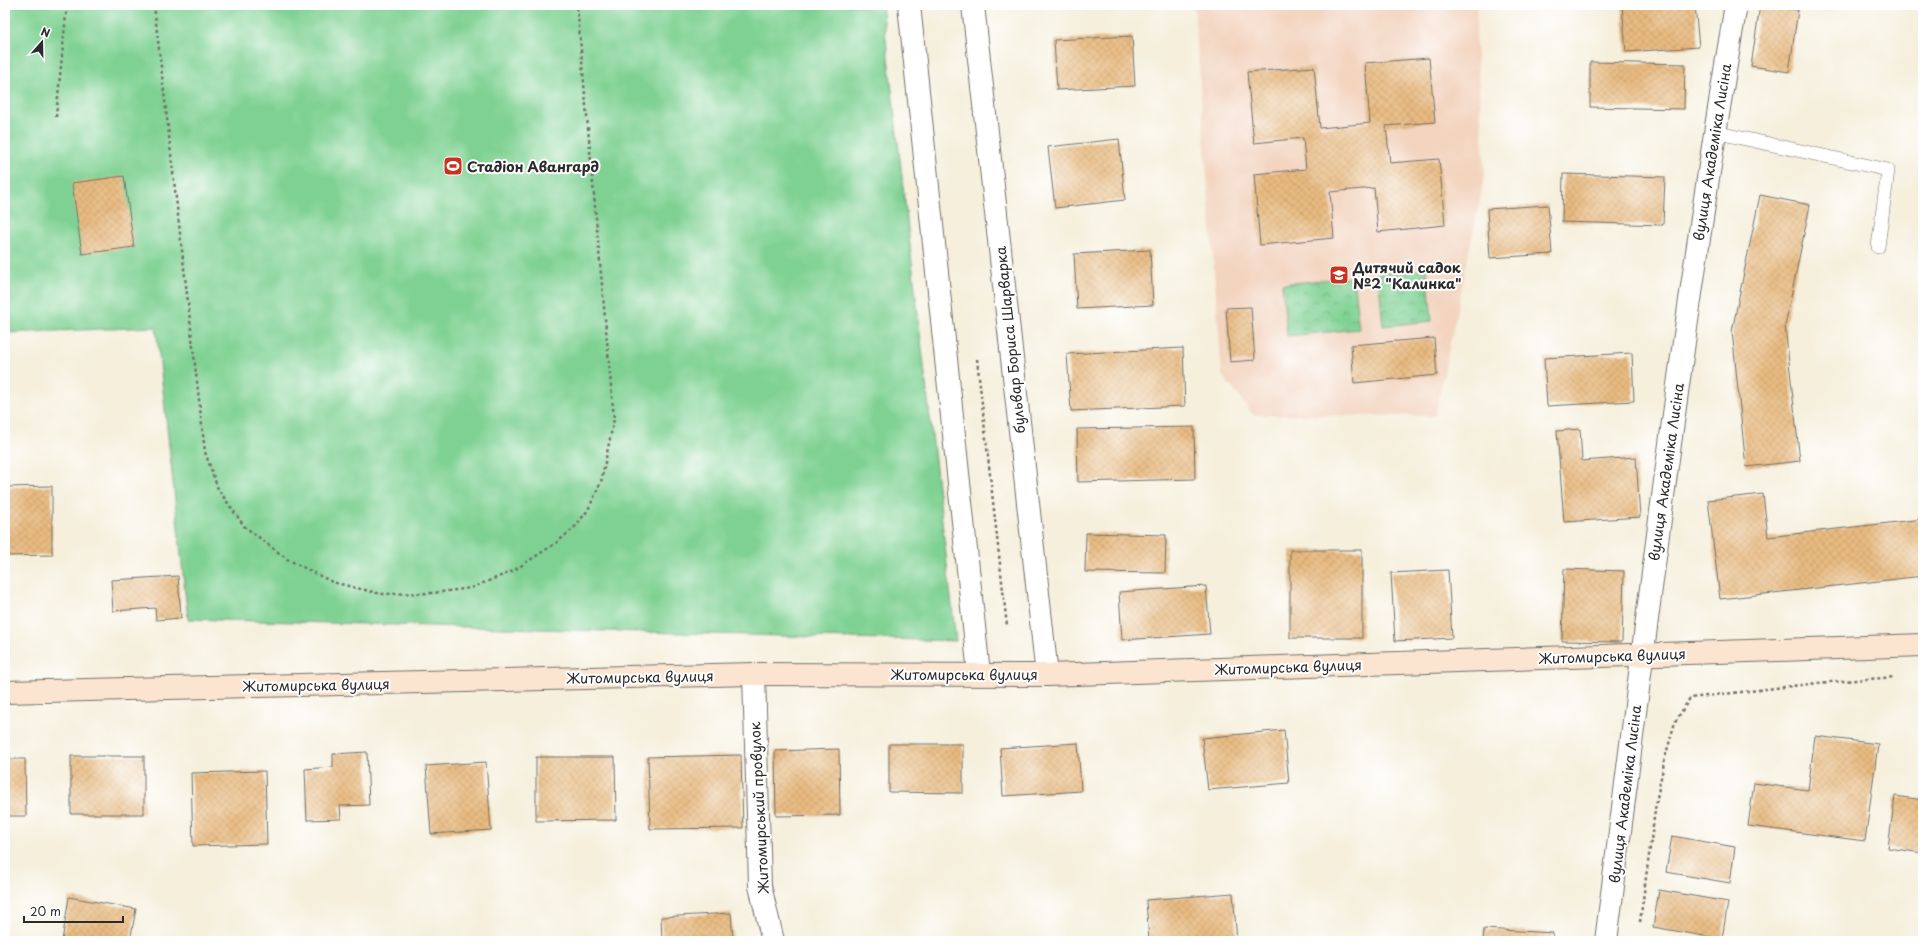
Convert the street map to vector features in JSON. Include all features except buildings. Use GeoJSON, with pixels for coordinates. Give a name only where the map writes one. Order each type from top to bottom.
{"type":"FeatureCollection","features":[{"type":"Feature","properties":{"kind":"main road","name":"Житомирська вулиця"},"geometry":{"type":"LineString","coordinates":[[5,692],[754,674],[1047,675],[1923,645]]}},
{"type":"Feature","properties":{"kind":"street"},"geometry":{"type":"LineString","coordinates":[[909,5],[979,674]]}},
{"type":"Feature","properties":{"kind":"street","name":"бульвар Бориса Шарварка"},"geometry":{"type":"LineString","coordinates":[[973,5],[1047,675]]}},
{"type":"Feature","properties":{"kind":"street","name":"вулиця Академіка Лисіна"},"geometry":{"type":"LineString","coordinates":[[1606,941],[1675,402],[1714,132],[1736,5]]}},
{"type":"Feature","properties":{"kind":"street","name":"Житомирський провулок"},"geometry":{"type":"LineString","coordinates":[[754,674],[760,886],[773,941]]}},
{"type":"Feature","properties":{"kind":"lane"},"geometry":{"type":"LineString","coordinates":[[1714,132],[1888,170],[1878,247]]}},
{"type":"Feature","properties":{"kind":"path"},"geometry":{"type":"LineString","coordinates":[[56,117],[67,5]]}},
{"type":"Feature","properties":{"kind":"path"},"geometry":{"type":"LineString","coordinates":[[154,5],[205,452],[218,489],[244,526],[287,560],[332,582],[382,594],[433,593],[471,588],[513,571],[556,543],[574,528],[588,510],[601,482],[614,419],[577,5]]}},
{"type":"Feature","properties":{"kind":"path"},"geometry":{"type":"LineString","coordinates":[[1639,927],[1656,803],[1665,758],[1675,722],[1690,698],[1818,683],[1896,677]]}},
{"type":"Feature","properties":{"kind":"shaded area","name":"Дитячий садок №2 \"Калинка\""},"geometry":{"type":"Polygon","coordinates":[[[1194,5],[1477,5],[1476,42],[1485,175],[1435,416],[1253,415],[1222,375],[1194,5]]]}},
{"type":"Feature","properties":{"kind":"green space","name":"Стадіон Авангард"},"geometry":{"type":"Polygon","coordinates":[[[5,5],[882,5],[956,641],[188,619],[156,327],[5,333],[5,5]]]}},
{"type":"Feature","properties":{"kind":"green space"},"geometry":{"type":"Polygon","coordinates":[[[1427,269],[1432,321],[1383,326],[1378,274],[1427,269]]]}},
{"type":"Feature","properties":{"kind":"green space"},"geometry":{"type":"Polygon","coordinates":[[[1353,277],[1359,329],[1287,336],[1282,284],[1353,277]]]}},
{"type":"Feature","properties":{"kind":"place","name":"Стадіон Авангард"},"geometry":{"type":"Point","coordinates":[453,166]}},
{"type":"Feature","properties":{"kind":"place","name":"Дитячий садок №2 \"Калинка\""},"geometry":{"type":"Point","coordinates":[1339,275]}}]}
